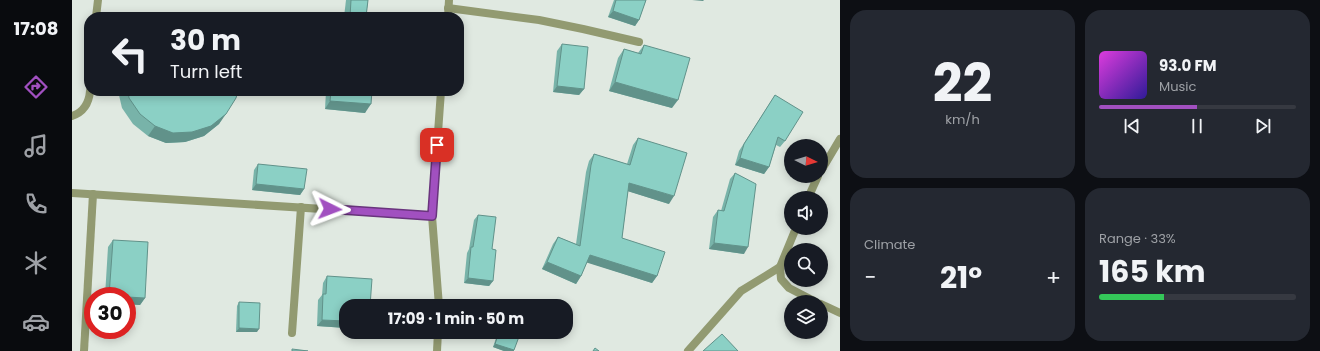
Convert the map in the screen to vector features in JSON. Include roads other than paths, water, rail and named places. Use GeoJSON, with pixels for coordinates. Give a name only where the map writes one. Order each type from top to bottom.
{"type":"FeatureCollection","features":[{"type":"Feature","properties":{"kind":"street"},"geometry":{"type":"LineString","coordinates":[[97,12],[98,0]]}},
{"type":"Feature","properties":{"kind":"street"},"geometry":{"type":"LineString","coordinates":[[448,8],[539,20],[639,42]]}},
{"type":"Feature","properties":{"kind":"street"},"geometry":{"type":"LineString","coordinates":[[72,116],[83,111],[89,101],[90,96]]}},
{"type":"Feature","properties":{"kind":"street"},"geometry":{"type":"LineString","coordinates":[[438,299],[432,216],[441,96]]}},
{"type":"Feature","properties":{"kind":"street"},"geometry":{"type":"LineString","coordinates":[[828,159],[840,139]]}},
{"type":"Feature","properties":{"kind":"street"},"geometry":{"type":"LineString","coordinates":[[72,193],[432,216]]}},
{"type":"Feature","properties":{"kind":"street"},"geometry":{"type":"LineString","coordinates":[[84,351],[93,194]]}},
{"type":"Feature","properties":{"kind":"street"},"geometry":{"type":"LineString","coordinates":[[292,333],[301,208]]}},
{"type":"Feature","properties":{"kind":"street"},"geometry":{"type":"LineString","coordinates":[[793,235],[780,267],[781,279],[788,288],[802,295]]}},
{"type":"Feature","properties":{"kind":"street"},"geometry":{"type":"LineString","coordinates":[[688,351],[741,291],[780,267]]}},
{"type":"Feature","properties":{"kind":"street"},"geometry":{"type":"LineString","coordinates":[[828,307],[840,313]]}},
{"type":"Feature","properties":{"kind":"street"},"geometry":{"type":"LineString","coordinates":[[437,351],[438,339]]}}]}
